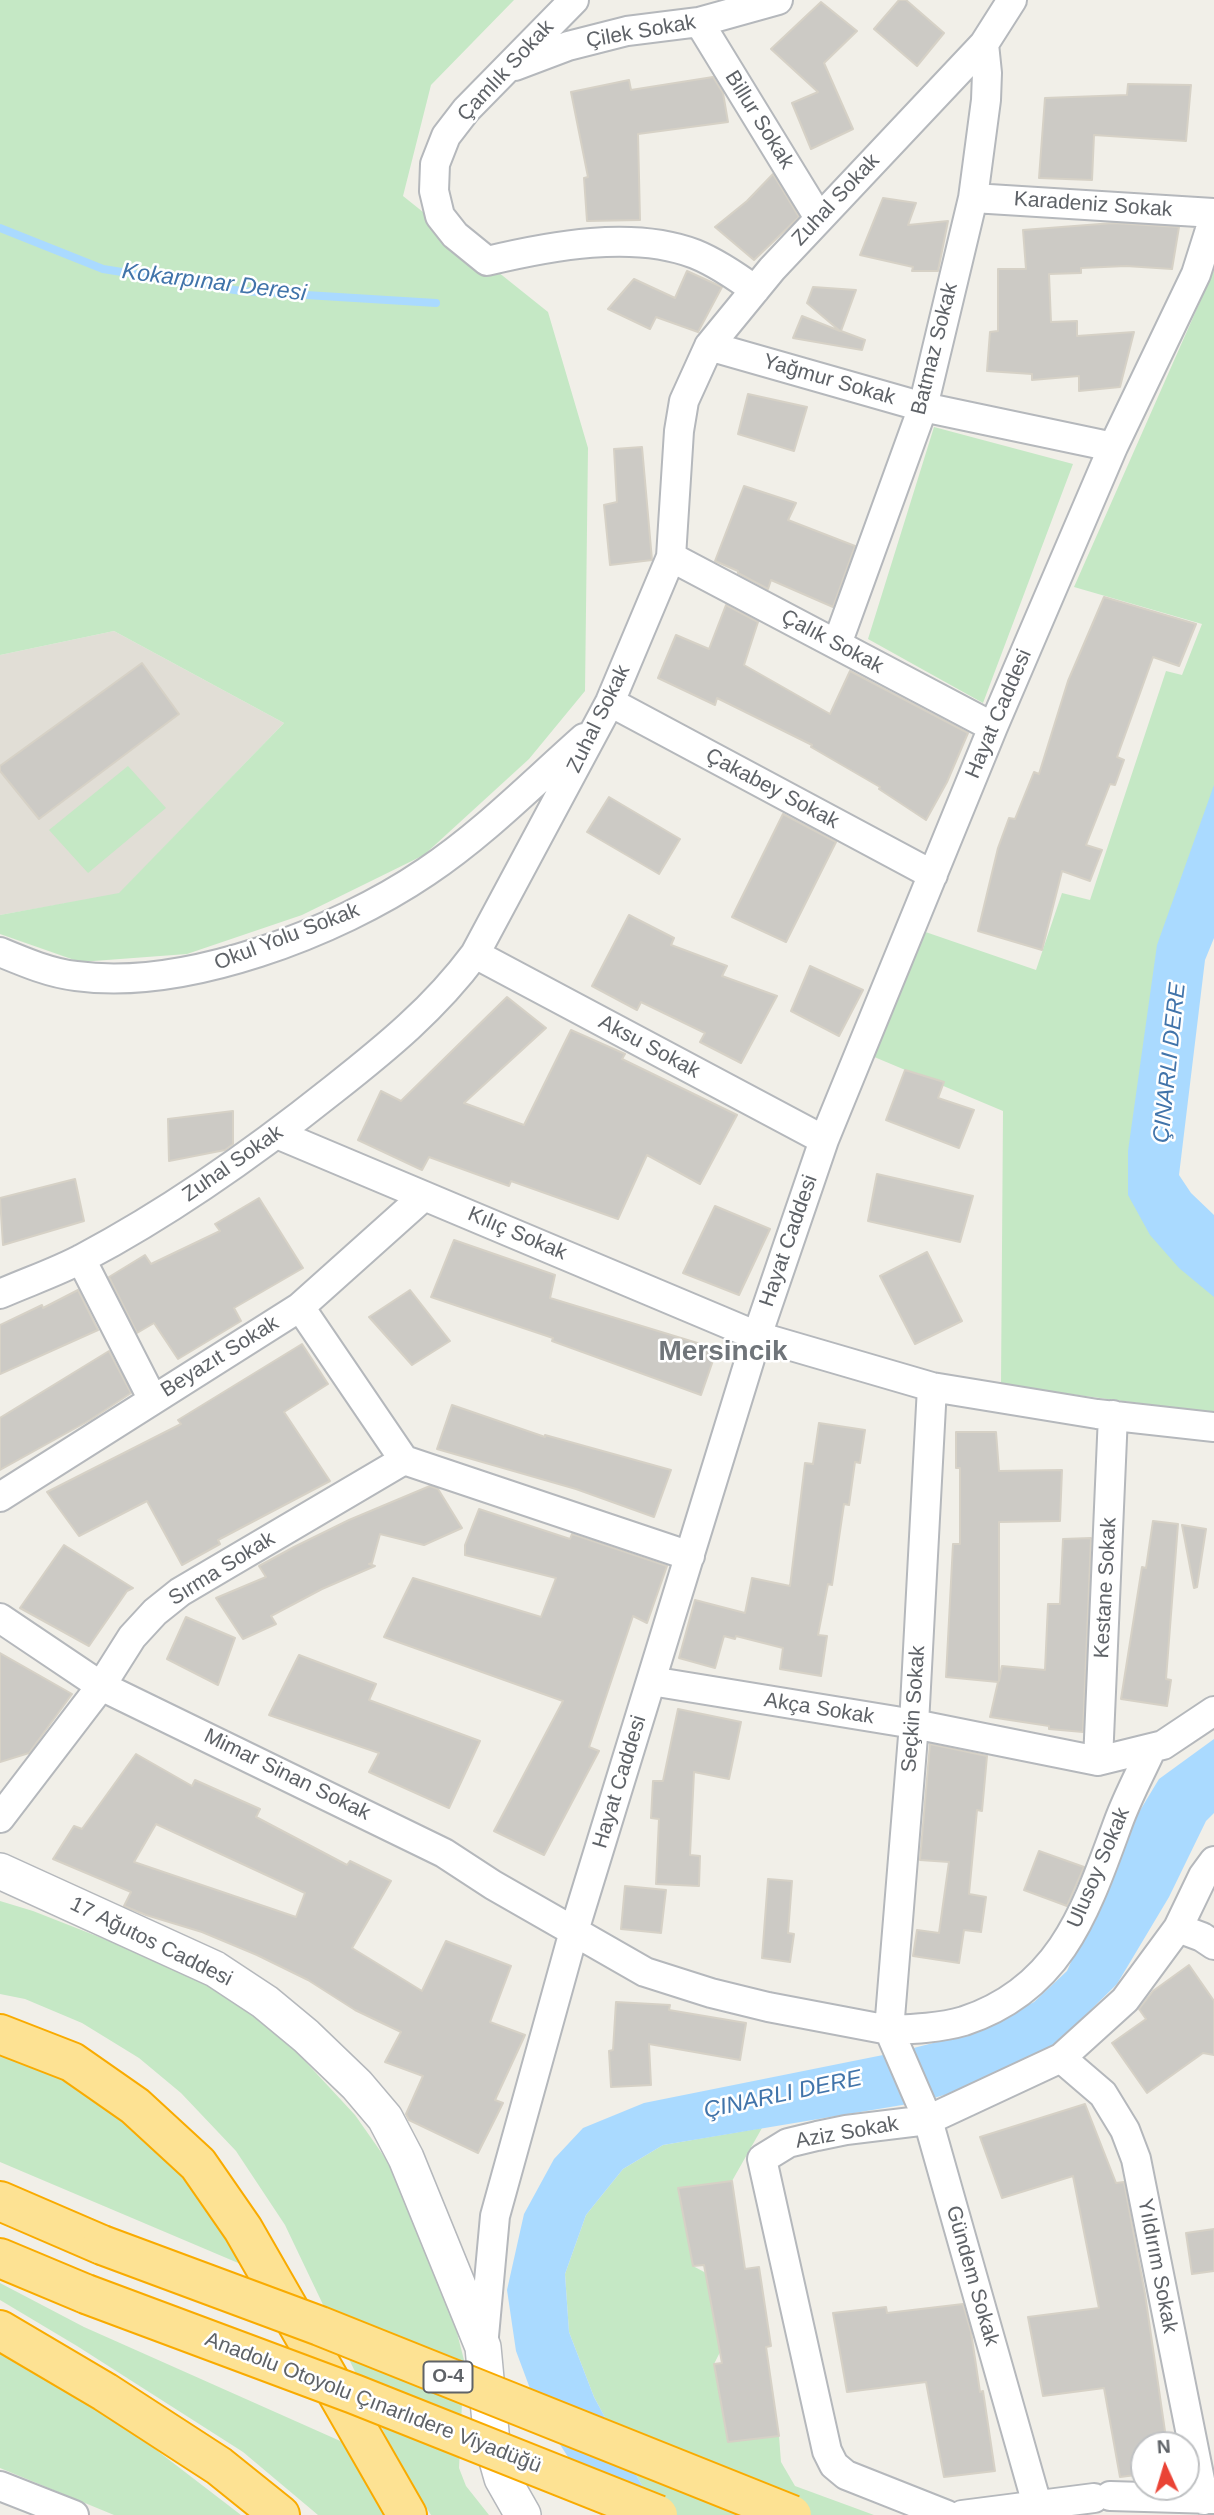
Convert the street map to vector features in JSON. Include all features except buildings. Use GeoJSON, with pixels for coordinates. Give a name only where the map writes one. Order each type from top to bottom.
{"type":"FeatureCollection","features":[{"type":"Feature","properties":{"kind":"highway"},"geometry":{"type":"LineString","coordinates":[[0,2034],[72,2062],[135,2106],[198,2164],[243,2229],[407,2515]]}},
{"type":"Feature","properties":{"kind":"highway","name":"O-4"},"geometry":{"type":"LineString","coordinates":[[0,2201],[102,2245],[320,2326],[792,2515]]}},
{"type":"Feature","properties":{"kind":"highway","name":"Anadolu Otoyolu Çınarlıdere Viyadüğü"},"geometry":{"type":"LineString","coordinates":[[0,2258],[86,2294],[354,2394],[658,2515]]}},
{"type":"Feature","properties":{"kind":"highway"},"geometry":{"type":"LineString","coordinates":[[0,2330],[105,2392],[219,2466],[281,2515]]}},
{"type":"Feature","properties":{"kind":"street","name":"Çamlık Sokak"},"geometry":{"type":"LineString","coordinates":[[574,0],[466,110],[446,136],[435,164],[434,191],[440,216],[454,235],[487,261],[528,251],[621,241],[657,244],[693,253],[755,290]]}},
{"type":"Feature","properties":{"kind":"street","name":"Çilek Sokak"},"geometry":{"type":"LineString","coordinates":[[506,69],[568,46],[628,31],[699,22],[778,0]]}},
{"type":"Feature","properties":{"kind":"street","name":"Zuhal Sokak"},"geometry":{"type":"LineString","coordinates":[[0,1294],[82,1259],[183,1199],[277,1135],[402,1035],[452,984],[475,954],[605,713],[671,556],[682,411],[695,374],[709,346],[819,218],[984,44],[1012,0]]}},
{"type":"Feature","properties":{"kind":"street","name":"Billur Sokak"},"geometry":{"type":"LineString","coordinates":[[699,22],[819,218]]}},
{"type":"Feature","properties":{"kind":"street","name":"Batmaz Sokak"},"geometry":{"type":"LineString","coordinates":[[837,644],[923,407],[972,198],[986,100],[984,44]]}},
{"type":"Feature","properties":{"kind":"street","name":"Karadeniz Sokak"},"geometry":{"type":"LineString","coordinates":[[972,198],[1214,215]]}},
{"type":"Feature","properties":{"kind":"street","name":"Hayat Caddesi"},"geometry":{"type":"LineString","coordinates":[[483,2347],[495,2216],[575,1931],[757,1336],[824,1140],[993,727],[1113,447],[1196,274],[1214,215]]}},
{"type":"Feature","properties":{"kind":"street","name":"Yağmur Sokak"},"geometry":{"type":"LineString","coordinates":[[709,346],[923,407],[1113,447]]}},
{"type":"Feature","properties":{"kind":"street","name":"Çalık Sokak"},"geometry":{"type":"LineString","coordinates":[[671,556],[993,727]]}},
{"type":"Feature","properties":{"kind":"street","name":"Çakabey Sokak"},"geometry":{"type":"LineString","coordinates":[[605,713],[933,875]]}},
{"type":"Feature","properties":{"kind":"street","name":"Okul Yolu Sokak"},"geometry":{"type":"LineString","coordinates":[[0,952],[41,968],[74,976],[115,979],[152,977],[209,966],[333,924],[387,896],[480,832],[605,713]]}},
{"type":"Feature","properties":{"kind":"street","name":"Aksu Sokak"},"geometry":{"type":"LineString","coordinates":[[475,954],[824,1140]]}},
{"type":"Feature","properties":{"kind":"street","name":"Kılıç Sokak"},"geometry":{"type":"LineString","coordinates":[[277,1135],[757,1336]]}},
{"type":"Feature","properties":{"kind":"street","name":"Beyazıt Sokak"},"geometry":{"type":"LineString","coordinates":[[0,1497],[300,1307],[424,1196]]}},
{"type":"Feature","properties":{"kind":"street"},"geometry":{"type":"LineString","coordinates":[[82,1259],[153,1400]]}},
{"type":"Feature","properties":{"kind":"street"},"geometry":{"type":"LineString","coordinates":[[300,1307],[404,1460],[690,1556]]}},
{"type":"Feature","properties":{"kind":"street"},"geometry":{"type":"LineString","coordinates":[[757,1336],[932,1387],[1114,1415],[1214,1427]]}},
{"type":"Feature","properties":{"kind":"street","name":"Seçkin Sokak"},"geometry":{"type":"LineString","coordinates":[[894,2041],[932,1387]]}},
{"type":"Feature","properties":{"kind":"street","name":"Kestane Sokak"},"geometry":{"type":"LineString","coordinates":[[1098,1761],[1114,1415]]}},
{"type":"Feature","properties":{"kind":"street","name":"Sırma Sokak"},"geometry":{"type":"LineString","coordinates":[[0,1818],[101,1686],[132,1637],[155,1612],[180,1592],[404,1460]]}},
{"type":"Feature","properties":{"kind":"street","name":"Mimar Sinan Sokak"},"geometry":{"type":"LineString","coordinates":[[0,1618],[101,1686],[444,1853],[493,1885],[575,1931]]}},
{"type":"Feature","properties":{"kind":"street","name":"Akça Sokak"},"geometry":{"type":"LineString","coordinates":[[651,1681],[914,1724],[1098,1761],[1151,1750]]}},
{"type":"Feature","properties":{"kind":"street"},"geometry":{"type":"LineString","coordinates":[[1151,1750],[1214,1711]]}},
{"type":"Feature","properties":{"kind":"street","name":"Ulusoy Sokak"},"geometry":{"type":"LineString","coordinates":[[575,1931],[645,1972],[711,1993],[894,2041],[921,2028],[960,2022],[988,2012],[1017,1996],[1041,1973],[1067,1940],[1084,1912],[1118,1822],[1151,1750]]}},
{"type":"Feature","properties":{"kind":"street","name":"Aziz Sokak"},"geometry":{"type":"LineString","coordinates":[[947,2515],[846,2475],[834,2465],[827,2451],[761,2159],[788,2143],[924,2111],[1061,2058],[1125,2000],[1178,1928],[1203,1876],[1214,1861]]}},
{"type":"Feature","properties":{"kind":"street","name":"17 Ağutos Caddesi"},"geometry":{"type":"LineString","coordinates":[[3,1871],[215,1969],[265,2002],[306,2036],[357,2085],[384,2118],[406,2158],[483,2347],[492,2442],[502,2478],[523,2515]]}},
{"type":"Feature","properties":{"kind":"street"},"geometry":{"type":"LineString","coordinates":[[1178,1928],[1202,1937],[1214,1945]]}},
{"type":"Feature","properties":{"kind":"street","name":"Gündem Sokak"},"geometry":{"type":"LineString","coordinates":[[894,2041],[924,2111],[1037,2510]]}},
{"type":"Feature","properties":{"kind":"street","name":"Yıldırım Sokak"},"geometry":{"type":"LineString","coordinates":[[1061,2058],[1103,2094],[1125,2130],[1136,2159],[1202,2504]]}},
{"type":"Feature","properties":{"kind":"street"},"geometry":{"type":"LineString","coordinates":[[0,2486],[74,2515]]}},
{"type":"Feature","properties":{"kind":"street"},"geometry":{"type":"LineString","coordinates":[[962,2515],[1037,2510],[1102,2497],[1202,2504]]}},
{"type":"Feature","properties":{"kind":"street"},"geometry":{"type":"LineString","coordinates":[[1069,2515],[1080,2504],[1102,2497],[1125,2500],[1145,2515]]}},
{"type":"Feature","properties":{"kind":"shaded area"},"geometry":{"type":"Polygon","coordinates":[[[114,631],[284,723],[119,894],[0,915],[0,655],[114,631]]]}},
{"type":"Feature","properties":{"kind":"green space"},"geometry":{"type":"Polygon","coordinates":[[[0,0],[514,0],[431,85],[403,196],[548,312],[588,448],[585,691],[529,759],[424,855],[302,915],[187,954],[80,962],[0,934],[0,915],[119,893],[284,723],[114,631],[0,655],[0,0]]]}},
{"type":"Feature","properties":{"kind":"green space"},"geometry":{"type":"Polygon","coordinates":[[[1214,270],[1214,865],[1160,1138],[1214,1247],[1214,1413],[1001,1385],[1003,1111],[860,1051],[911,927],[1036,970],[1062,893],[1090,900],[1166,671],[1182,675],[1202,624],[1074,587],[1214,270]]]}},
{"type":"Feature","properties":{"kind":"green space"},"geometry":{"type":"Polygon","coordinates":[[[934,427],[1073,464],[983,703],[868,639],[934,427]]]}},
{"type":"Feature","properties":{"kind":"green space"},"geometry":{"type":"Polygon","coordinates":[[[128,766],[166,808],[88,873],[49,830],[128,766]]]}},
{"type":"Feature","properties":{"kind":"green space"},"geometry":{"type":"Polygon","coordinates":[[[0,1901],[33,1911],[201,1977],[266,2019],[355,2115],[388,2162],[448,2298],[464,2360],[459,2468],[466,2486],[489,2515],[431,2515],[401,2468],[285,2225],[236,2151],[181,2093],[139,2058],[82,2023],[25,1999],[0,1994],[0,1901]]]}},
{"type":"Feature","properties":{"kind":"green space"},"geometry":{"type":"Polygon","coordinates":[[[0,2046],[54,2070],[164,2144],[250,2268],[0,2162],[0,2046]]]}},
{"type":"Feature","properties":{"kind":"green space"},"geometry":{"type":"Polygon","coordinates":[[[762,2128],[732,2181],[678,2188],[693,2266],[706,2273],[720,2352],[714,2364],[728,2442],[779,2436],[781,2462],[795,2486],[874,2515],[658,2515],[594,2397],[569,2332],[565,2274],[586,2215],[623,2169],[663,2145],[762,2128]]]}},
{"type":"Feature","properties":{"kind":"green space"},"geometry":{"type":"Polygon","coordinates":[[[0,2283],[84,2327],[347,2444],[385,2515],[318,2515],[243,2452],[0,2300],[0,2283]]]}},
{"type":"Feature","properties":{"kind":"green space"},"geometry":{"type":"Polygon","coordinates":[[[0,2352],[61,2387],[155,2449],[241,2515],[114,2515],[0,2468],[0,2352]]]}},
{"type":"Feature","properties":{"kind":"water","name":"ÇINARLI DERE"},"geometry":{"type":"Polygon","coordinates":[[[1214,785],[1214,938],[1205,960],[1179,1175],[1191,1193],[1214,1215],[1214,1297],[1179,1268],[1150,1235],[1128,1195],[1128,1151],[1157,945],[1214,785]]]}},
{"type":"Feature","properties":{"kind":"water","name":"ÇINARLI DERE"},"geometry":{"type":"Polygon","coordinates":[[[1214,1739],[1214,1813],[1206,1821],[1169,1897],[1117,1984],[1054,2046],[975,2086],[920,2102],[663,2145],[623,2169],[586,2215],[565,2274],[569,2332],[594,2397],[658,2515],[605,2515],[538,2410],[516,2351],[507,2290],[524,2214],[554,2159],[583,2128],[644,2103],[898,2052],[976,2032],[1034,2002],[1067,1971],[1133,1822],[1159,1779],[1214,1739]]]}},
{"type":"Feature","properties":{"kind":"waterway","name":"Kokarpınar Deresi"},"geometry":{"type":"LineString","coordinates":[[0,228],[103,269],[241,291],[436,303]]}},
{"type":"Feature","properties":{"kind":"district","name":"Mersincik"},"geometry":{"type":"Point","coordinates":[723,1352]}}]}
